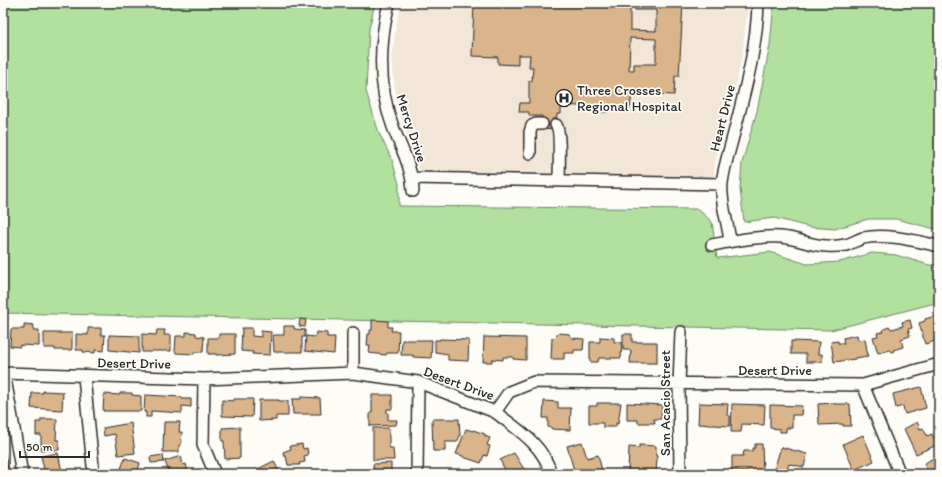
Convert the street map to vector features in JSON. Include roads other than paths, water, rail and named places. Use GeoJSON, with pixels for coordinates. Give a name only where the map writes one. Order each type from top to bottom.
{"type":"FeatureCollection","features":[{"type":"Feature","properties":{"kind":"street","name":"Mercy Drive"},"geometry":{"type":"LineString","coordinates":[[389,3],[384,25],[382,46],[382,71],[385,101],[409,166],[412,178],[412,191]]}},
{"type":"Feature","properties":{"kind":"street","name":"Heart Drive"},"geometry":{"type":"LineString","coordinates":[[730,241],[722,184],[754,50],[758,3]]}},
{"type":"Feature","properties":{"kind":"street"},"geometry":{"type":"LineString","coordinates":[[530,153],[530,132],[532,126],[542,124]]}},
{"type":"Feature","properties":{"kind":"street"},"geometry":{"type":"LineString","coordinates":[[556,125],[558,127],[560,138],[559,181]]}},
{"type":"Feature","properties":{"kind":"street"},"geometry":{"type":"LineString","coordinates":[[412,178],[722,184]]}},
{"type":"Feature","properties":{"kind":"street"},"geometry":{"type":"LineString","coordinates":[[712,245],[730,241],[775,236],[789,238],[809,244],[827,246],[845,245],[863,238],[884,237],[911,240],[939,246]]}},
{"type":"Feature","properties":{"kind":"street","name":"San Acacio Street"},"geometry":{"type":"LineString","coordinates":[[680,332],[680,474]]}},
{"type":"Feature","properties":{"kind":"street"},"geometry":{"type":"LineString","coordinates":[[353,334],[353,373]]}},
{"type":"Feature","properties":{"kind":"street","name":"Desert Drive"},"geometry":{"type":"LineString","coordinates":[[3,373],[204,380],[353,373],[418,382],[495,412],[509,392],[534,382],[863,385],[939,364]]}},
{"type":"Feature","properties":{"kind":"street"},"geometry":{"type":"LineString","coordinates":[[3,373],[22,474]]}},
{"type":"Feature","properties":{"kind":"street"},"geometry":{"type":"LineString","coordinates":[[84,377],[93,466]]}},
{"type":"Feature","properties":{"kind":"street"},"geometry":{"type":"LineString","coordinates":[[204,380],[203,445],[215,474]]}},
{"type":"Feature","properties":{"kind":"street"},"geometry":{"type":"LineString","coordinates":[[417,474],[418,382]]}},
{"type":"Feature","properties":{"kind":"street"},"geometry":{"type":"LineString","coordinates":[[863,385],[900,474]]}},
{"type":"Feature","properties":{"kind":"street"},"geometry":{"type":"LineString","coordinates":[[495,412],[529,438],[548,463],[551,474]]}},
{"type":"Feature","properties":{"kind":"place","name":"Three Crosses Regional Hospital"},"geometry":{"type":"Point","coordinates":[564,98]}}]}
